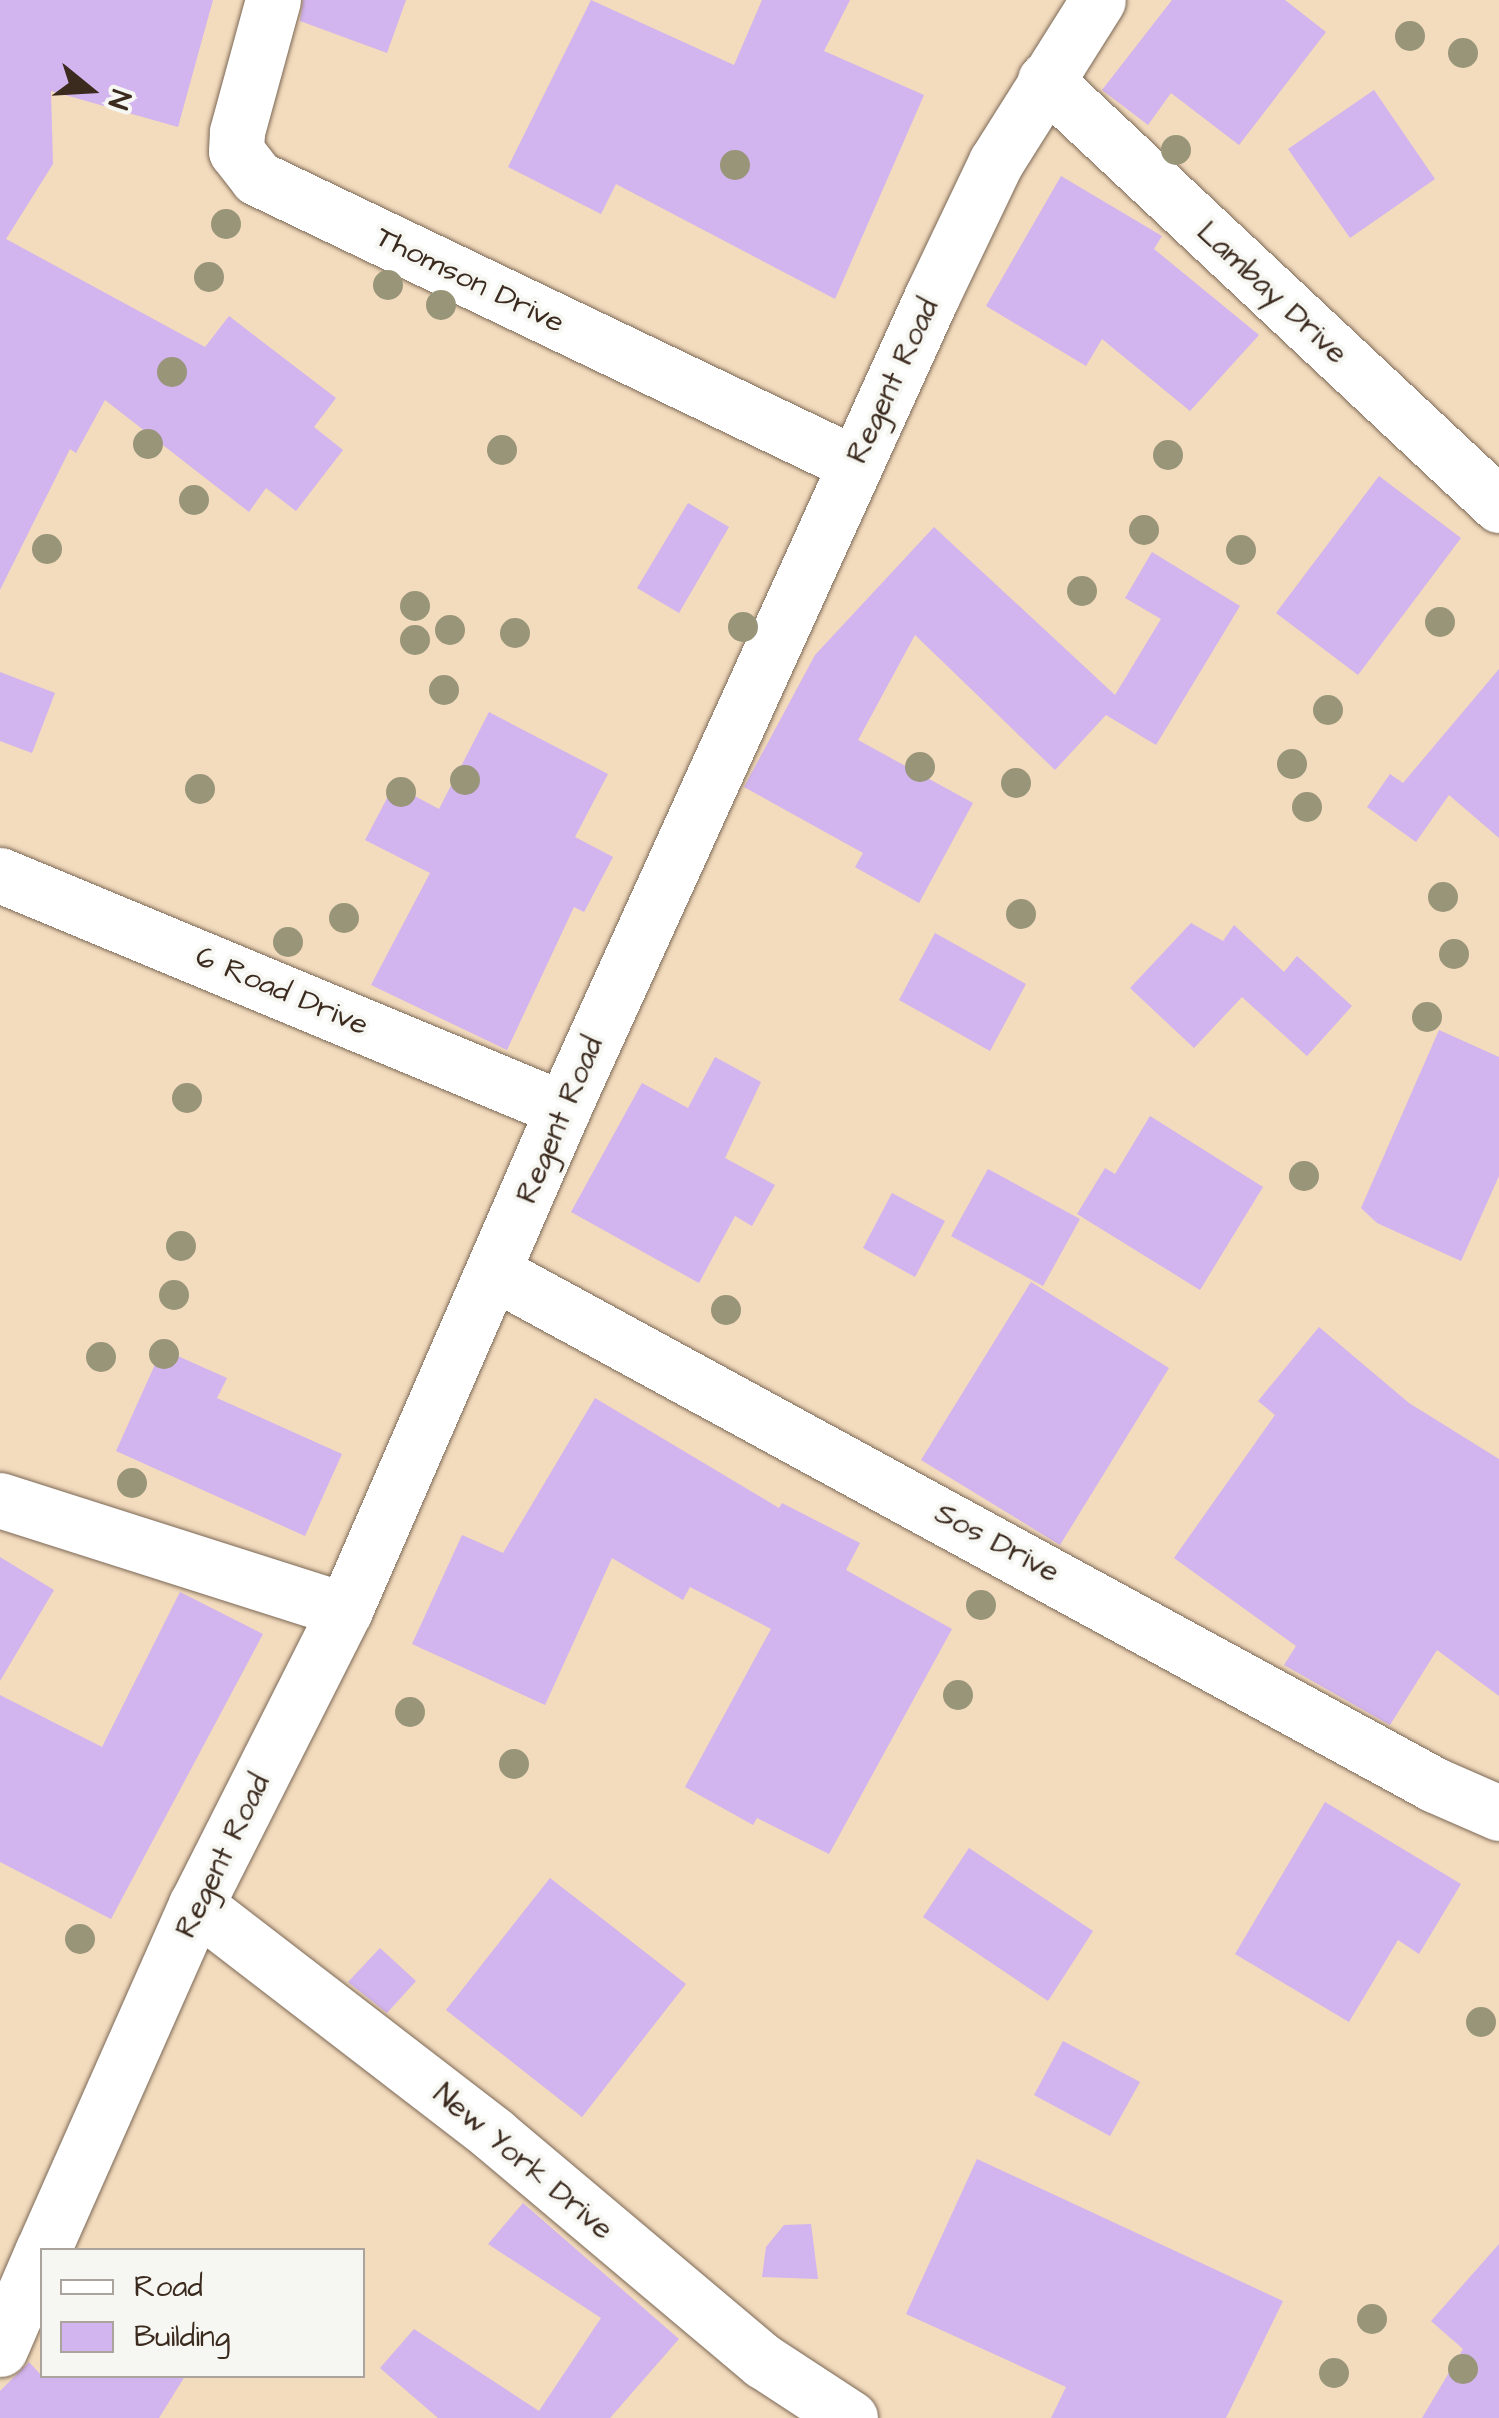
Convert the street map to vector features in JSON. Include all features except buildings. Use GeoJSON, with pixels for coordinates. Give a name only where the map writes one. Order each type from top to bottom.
{"type":"FeatureCollection","features":[{"type":"Feature","properties":{"kind":"street","name":"Thomson Drive"},"geometry":{"type":"LineString","coordinates":[[273,0],[237,132],[236,151],[257,178],[855,464]]}},
{"type":"Feature","properties":{"kind":"street","name":"Regent Road"},"geometry":{"type":"LineString","coordinates":[[45,2248],[196,1905],[345,1610],[495,1273],[563,1109],[996,162],[1098,0]]}},
{"type":"Feature","properties":{"kind":"street","name":"Lambay Drive"},"geometry":{"type":"LineString","coordinates":[[1045,80],[1499,505]]}},
{"type":"Feature","properties":{"kind":"street","name":"6 Road Drive"},"geometry":{"type":"LineString","coordinates":[[0,875],[563,1109]]}},
{"type":"Feature","properties":{"kind":"street","name":"Sos Drive"},"geometry":{"type":"LineString","coordinates":[[495,1273],[1435,1786],[1499,1813]]}},
{"type":"Feature","properties":{"kind":"street"},"geometry":{"type":"LineString","coordinates":[[0,1500],[345,1610]]}},
{"type":"Feature","properties":{"kind":"street","name":"New York Drive"},"geometry":{"type":"LineString","coordinates":[[196,1905],[493,2134],[763,2362],[850,2418]]}},
{"type":"Feature","properties":{"kind":"street","name":"Regent Road"},"geometry":{"type":"LineString","coordinates":[[0,2349],[40,2259]]}}]}
